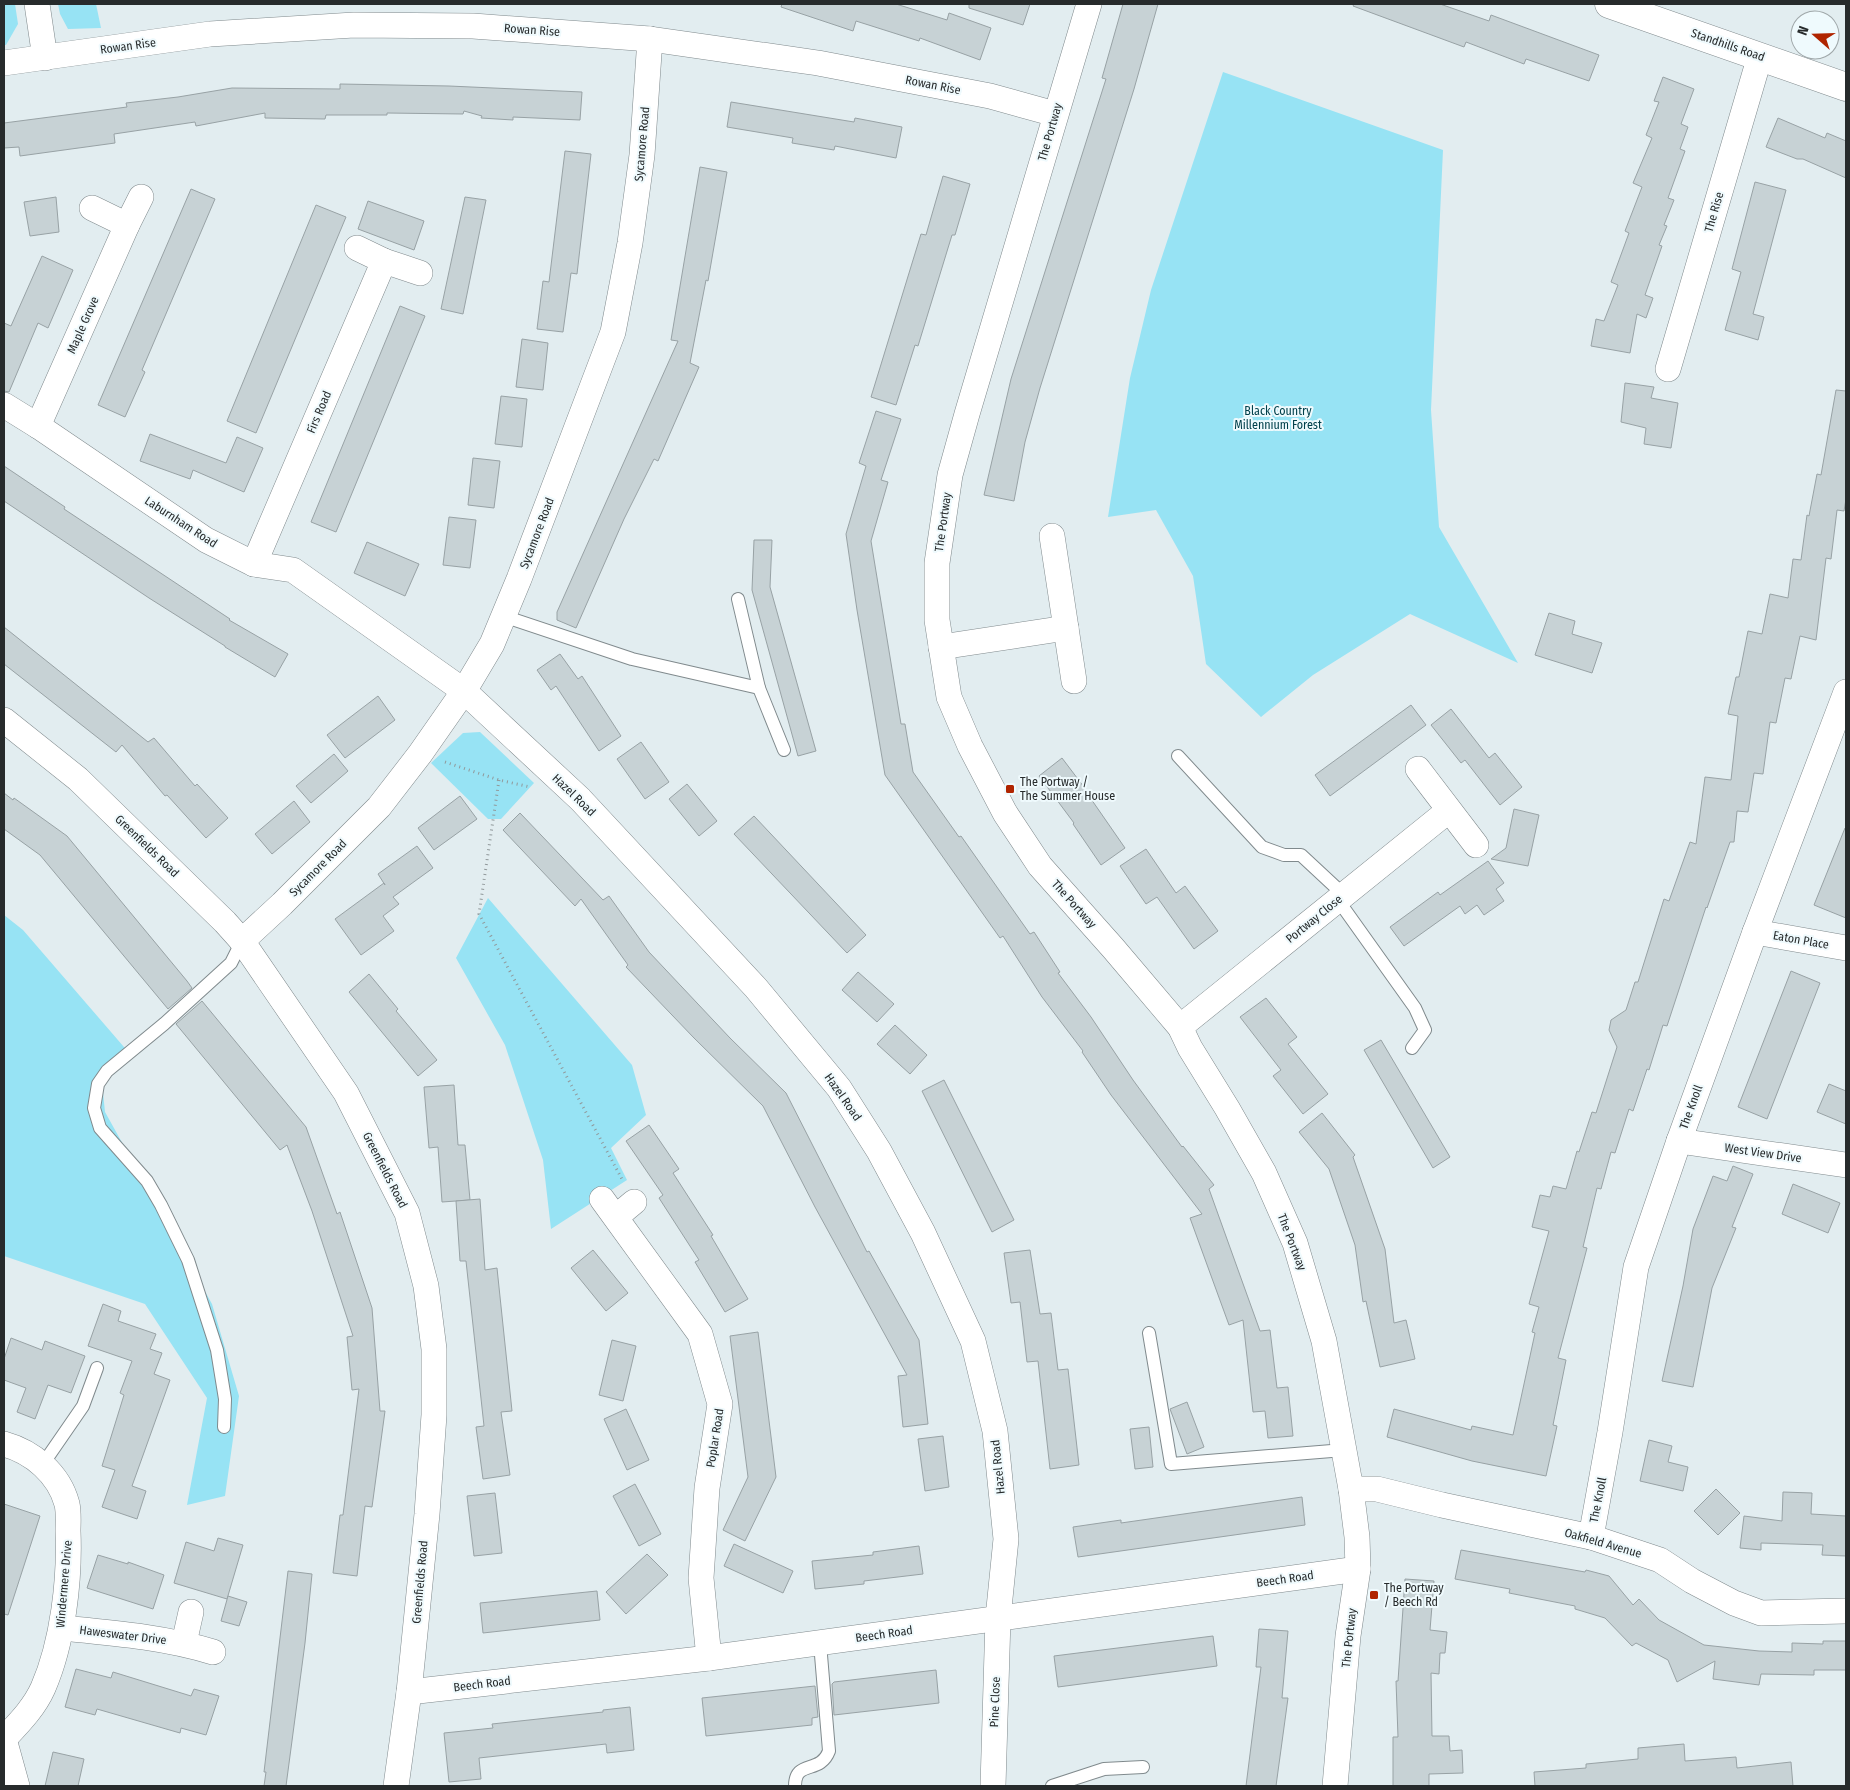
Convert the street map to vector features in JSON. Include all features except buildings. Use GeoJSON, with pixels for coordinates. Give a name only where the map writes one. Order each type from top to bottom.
{"type":"FeatureCollection","features":[{"type":"Feature","properties":{"kind":"street"},"geometry":{"type":"LineString","coordinates":[[37,4],[45,58]]}},
{"type":"Feature","properties":{"kind":"street","name":"The Portway"},"geometry":{"type":"LineString","coordinates":[[1089,4],[950,475],[938,563],[937,620],[949,697],[970,746],[1004,813],[1040,866],[1180,1027],[1190,1048],[1264,1173],[1296,1244],[1324,1341],[1351,1489],[1357,1537],[1358,1569],[1348,1636],[1335,1786]]}},
{"type":"Feature","properties":{"kind":"street","name":"Standhills Road"},"geometry":{"type":"LineString","coordinates":[[1609,4],[1846,87]]}},
{"type":"Feature","properties":{"kind":"street","name":"Rowan Rise"},"geometry":{"type":"LineString","coordinates":[[4,63],[210,34],[354,25],[473,26],[650,39],[818,63],[990,96],[1055,114]]}},
{"type":"Feature","properties":{"kind":"street","name":"Sycamore Road"},"geometry":{"type":"LineString","coordinates":[[242,941],[282,904],[379,806],[420,754],[464,691],[492,644],[519,579],[613,332],[630,243],[642,155],[650,39]]}},
{"type":"Feature","properties":{"kind":"street","name":"The Rise"},"geometry":{"type":"LineString","coordinates":[[1668,369],[1760,56]]}},
{"type":"Feature","properties":{"kind":"street","name":"Maple Grove"},"geometry":{"type":"LineString","coordinates":[[38,426],[140,198]]}},
{"type":"Feature","properties":{"kind":"street"},"geometry":{"type":"LineString","coordinates":[[92,208],[127,225]]}},
{"type":"Feature","properties":{"kind":"street"},"geometry":{"type":"LineString","coordinates":[[357,248],[384,261],[420,273]]}},
{"type":"Feature","properties":{"kind":"street","name":"Firs Road"},"geometry":{"type":"LineString","coordinates":[[254,564],[384,261]]}},
{"type":"Feature","properties":{"kind":"street","name":"Laburnham Road"},"geometry":{"type":"LineString","coordinates":[[4,405],[206,540],[254,564],[292,570],[464,691]]}},
{"type":"Feature","properties":{"kind":"street"},"geometry":{"type":"LineString","coordinates":[[1052,536],[1074,681]]}},
{"type":"Feature","properties":{"kind":"street"},"geometry":{"type":"LineString","coordinates":[[941,647],[1066,628]]}},
{"type":"Feature","properties":{"kind":"street","name":"Hazel Road"},"geometry":{"type":"LineString","coordinates":[[464,691],[580,799],[756,988],[839,1088],[880,1151],[923,1233],[973,1341],[995,1431],[1006,1539],[998,1618]]}},
{"type":"Feature","properties":{"kind":"street","name":"The Knoll"},"geometry":{"type":"LineString","coordinates":[[1591,1537],[1636,1267],[1679,1141],[1755,932],[1846,692]]}},
{"type":"Feature","properties":{"kind":"street","name":"Greenfields Road"},"geometry":{"type":"LineString","coordinates":[[4,720],[78,779],[225,922],[242,941],[346,1093],[407,1213],[426,1286],[434,1349],[434,1416],[427,1514],[410,1692],[396,1786]]}},
{"type":"Feature","properties":{"kind":"street"},"geometry":{"type":"LineString","coordinates":[[1418,769],[1448,812],[1476,845]]}},
{"type":"Feature","properties":{"kind":"street","name":"Portway Close"},"geometry":{"type":"LineString","coordinates":[[1180,1027],[1448,812]]}},
{"type":"Feature","properties":{"kind":"street","name":"Eaton Place"},"geometry":{"type":"LineString","coordinates":[[1755,932],[1846,948]]}},
{"type":"Feature","properties":{"kind":"street","name":"West View Drive"},"geometry":{"type":"LineString","coordinates":[[1679,1141],[1846,1166]]}},
{"type":"Feature","properties":{"kind":"street","name":"Poplar Road"},"geometry":{"type":"LineString","coordinates":[[617,1206],[700,1334],[720,1404],[707,1488],[701,1578],[708,1658]]}},
{"type":"Feature","properties":{"kind":"street","name":"Windermere Drive"},"geometry":{"type":"LineString","coordinates":[[4,1444],[29,1455],[43,1464],[59,1484],[67,1505],[69,1551],[62,1628],[43,1688],[27,1714],[4,1739]]}},
{"type":"Feature","properties":{"kind":"street","name":"Oakfield Avenue"},"geometry":{"type":"LineString","coordinates":[[1351,1489],[1377,1488],[1442,1505],[1591,1537],[1660,1560],[1692,1582],[1734,1603],[1761,1613],[1846,1611]]}},
{"type":"Feature","properties":{"kind":"street","name":"Beech Road"},"geometry":{"type":"LineString","coordinates":[[410,1692],[708,1658],[1358,1569]]}},
{"type":"Feature","properties":{"kind":"street","name":"Haweswater Drive"},"geometry":{"type":"LineString","coordinates":[[184,1643],[191,1612]]}},
{"type":"Feature","properties":{"kind":"street","name":"Pine Close"},"geometry":{"type":"LineString","coordinates":[[993,1786],[998,1618]]}},
{"type":"Feature","properties":{"kind":"street","name":"Haweswater Drive"},"geometry":{"type":"LineString","coordinates":[[62,1628],[184,1643],[213,1652]]}},
{"type":"Feature","properties":{"kind":"street"},"geometry":{"type":"LineString","coordinates":[[4,1739],[18,1786]]}},
{"type":"Feature","properties":{"kind":"lane"},"geometry":{"type":"LineString","coordinates":[[738,599],[758,688],[784,750]]}},
{"type":"Feature","properties":{"kind":"lane"},"geometry":{"type":"LineString","coordinates":[[503,616],[632,659],[758,688]]}},
{"type":"Feature","properties":{"kind":"lane"},"geometry":{"type":"LineString","coordinates":[[1178,756],[1262,847],[1284,855],[1301,856],[1341,898],[1415,1008],[1425,1030],[1412,1048]]}},
{"type":"Feature","properties":{"kind":"lane"},"geometry":{"type":"LineString","coordinates":[[224,1427],[224,1399],[217,1350],[188,1260],[161,1204],[147,1181],[100,1128],[94,1108],[98,1084],[107,1071],[164,1024],[231,963],[242,941]]}},
{"type":"Feature","properties":{"kind":"lane"},"geometry":{"type":"LineString","coordinates":[[1149,1333],[1171,1464],[1344,1450]]}},
{"type":"Feature","properties":{"kind":"lane"},"geometry":{"type":"LineString","coordinates":[[43,1464],[83,1406],[97,1368]]}},
{"type":"Feature","properties":{"kind":"lane"},"geometry":{"type":"LineString","coordinates":[[795,1786],[800,1770],[821,1764],[827,1758],[829,1751],[820,1643]]}},
{"type":"Feature","properties":{"kind":"lane"},"geometry":{"type":"LineString","coordinates":[[1052,1786],[1104,1769],[1143,1767]]}},
{"type":"Feature","properties":{"kind":"path"},"geometry":{"type":"LineString","coordinates":[[420,754],[499,780],[535,788]]}},
{"type":"Feature","properties":{"kind":"path"},"geometry":{"type":"LineString","coordinates":[[499,780],[479,914],[617,1206]]}},
{"type":"Feature","properties":{"kind":"green space"},"geometry":{"type":"Polygon","coordinates":[[[4,4],[15,4],[18,24],[6,45],[4,45],[4,4]]]}},
{"type":"Feature","properties":{"kind":"green space"},"geometry":{"type":"Polygon","coordinates":[[[58,4],[96,4],[101,28],[68,29],[60,14],[58,4]]]}},
{"type":"Feature","properties":{"kind":"green space","name":"Black Country Millennium Forest"},"geometry":{"type":"Polygon","coordinates":[[[1223,72],[1443,150],[1431,410],[1439,527],[1518,663],[1410,614],[1313,675],[1261,717],[1206,664],[1193,576],[1156,510],[1108,517],[1130,378],[1151,290],[1223,72]]]}},
{"type":"Feature","properties":{"kind":"green space"},"geometry":{"type":"Polygon","coordinates":[[[480,732],[534,783],[501,819],[488,819],[431,763],[463,733],[480,732]]]}},
{"type":"Feature","properties":{"kind":"green space"},"geometry":{"type":"Polygon","coordinates":[[[488,898],[632,1065],[646,1115],[611,1148],[627,1180],[551,1229],[543,1160],[505,1045],[456,958],[488,898]]]}},
{"type":"Feature","properties":{"kind":"green space"},"geometry":{"type":"Polygon","coordinates":[[[4,915],[23,930],[130,1054],[102,1083],[105,1112],[212,1304],[239,1396],[225,1496],[187,1505],[207,1398],[145,1304],[4,1256],[4,915]]]}},
{"type":"Feature","properties":{"kind":"place","name":"The Portway / The Summer House"},"geometry":{"type":"Point","coordinates":[1010,789]}},
{"type":"Feature","properties":{"kind":"place","name":"The Portway / Beech Rd"},"geometry":{"type":"Point","coordinates":[1374,1595]}}]}
